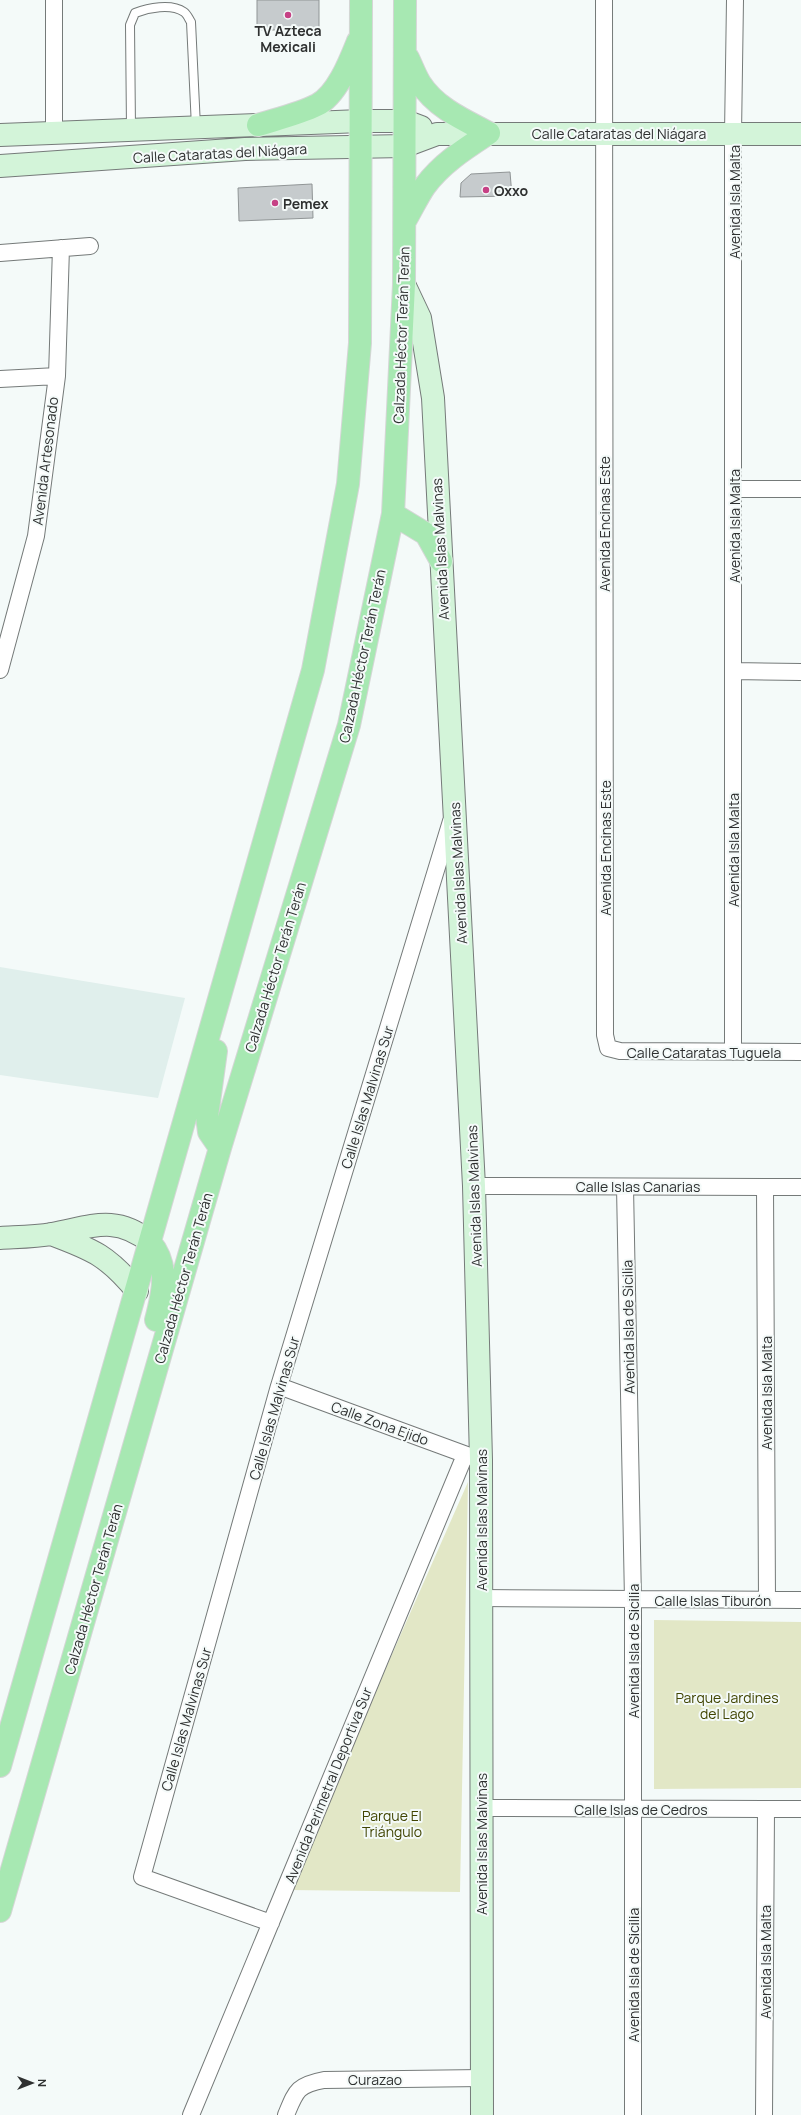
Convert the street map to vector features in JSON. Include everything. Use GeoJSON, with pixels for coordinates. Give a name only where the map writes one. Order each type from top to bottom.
{"type":"FeatureCollection","features":[{"type":"Feature","properties":{"kind":"main road"},"geometry":{"type":"LineString","coordinates":[[0,1766],[137,1291],[313,670],[348,484],[360,343],[362,0]]}},
{"type":"Feature","properties":{"kind":"main road","name":"Calzada Héctor Terán Terán"},"geometry":{"type":"LineString","coordinates":[[0,1911],[220,1148],[349,725],[393,514],[404,284],[405,0]]}},
{"type":"Feature","properties":{"kind":"main road"},"geometry":{"type":"LineString","coordinates":[[258,125],[318,105],[330,95],[346,68],[361,32]]}},
{"type":"Feature","properties":{"kind":"main road"},"geometry":{"type":"LineString","coordinates":[[405,53],[420,83],[435,100],[454,114],[490,133]]}},
{"type":"Feature","properties":{"kind":"main road"},"geometry":{"type":"LineString","coordinates":[[405,222],[425,186],[440,169],[458,153],[490,133]]}},
{"type":"Feature","properties":{"kind":"main road"},"geometry":{"type":"LineString","coordinates":[[393,514],[426,534],[440,561]]}},
{"type":"Feature","properties":{"kind":"main road"},"geometry":{"type":"LineString","coordinates":[[220,998],[219,1027],[208,1116],[209,1132],[220,1148]]}},
{"type":"Feature","properties":{"kind":"main road"},"geometry":{"type":"LineString","coordinates":[[150,1242],[158,1250],[164,1276],[163,1293],[148,1350],[147,1370],[151,1390]]}},
{"type":"Feature","properties":{"kind":"street"},"geometry":{"type":"LineString","coordinates":[[54,0],[54,132]]}},
{"type":"Feature","properties":{"kind":"street","name":"Avenida Encinas Este"},"geometry":{"type":"LineString","coordinates":[[604,0],[605,1035],[608,1048]]}},
{"type":"Feature","properties":{"kind":"street","name":"Avenida Isla Malta"},"geometry":{"type":"LineString","coordinates":[[733,1052],[733,671],[735,489],[733,134],[735,0]]}},
{"type":"Feature","properties":{"kind":"street","name":"Calle Cataratas del Niágara"},"geometry":{"type":"LineString","coordinates":[[0,135],[361,121],[405,121],[437,134]]}},
{"type":"Feature","properties":{"kind":"street","name":"Calle Cataratas del Niágara"},"geometry":{"type":"LineString","coordinates":[[0,166],[245,149],[405,146],[437,134],[801,134]]}},
{"type":"Feature","properties":{"kind":"street"},"geometry":{"type":"LineString","coordinates":[[0,252],[90,246]]}},
{"type":"Feature","properties":{"kind":"street","name":"Avenida Artesonado"},"geometry":{"type":"LineString","coordinates":[[0,670],[36,536],[57,376],[60,248]]}},
{"type":"Feature","properties":{"kind":"street","name":"Avenida Islas Malvinas"},"geometry":{"type":"LineString","coordinates":[[404,284],[420,318],[434,398],[440,561],[455,810],[474,1186],[473,1457],[481,1598],[480,1808],[482,2115]]}},
{"type":"Feature","properties":{"kind":"street"},"geometry":{"type":"LineString","coordinates":[[0,379],[57,376]]}},
{"type":"Feature","properties":{"kind":"street"},"geometry":{"type":"LineString","coordinates":[[735,489],[801,489]]}},
{"type":"Feature","properties":{"kind":"street"},"geometry":{"type":"LineString","coordinates":[[733,671],[801,672]]}},
{"type":"Feature","properties":{"kind":"street","name":"Calle Islas Malvinas Sur"},"geometry":{"type":"LineString","coordinates":[[271,1923],[142,1877],[279,1386],[455,810]]}},
{"type":"Feature","properties":{"kind":"street","name":"Calle Cataratas Tuguela"},"geometry":{"type":"LineString","coordinates":[[608,1048],[620,1051],[801,1052]]}},
{"type":"Feature","properties":{"kind":"street","name":"Calle Islas Canarias"},"geometry":{"type":"LineString","coordinates":[[474,1186],[801,1187]]}},
{"type":"Feature","properties":{"kind":"street","name":"Avenida Isla de Sicilia"},"geometry":{"type":"LineString","coordinates":[[626,1186],[633,1600],[633,2115]]}},
{"type":"Feature","properties":{"kind":"street","name":"Avenida Isla Malta"},"geometry":{"type":"LineString","coordinates":[[765,1187],[767,1600]]}},
{"type":"Feature","properties":{"kind":"street"},"geometry":{"type":"LineString","coordinates":[[0,1238],[51,1234],[92,1225],[105,1224],[123,1227],[138,1232],[150,1242]]}},
{"type":"Feature","properties":{"kind":"street"},"geometry":{"type":"LineString","coordinates":[[51,1234],[104,1256],[120,1270],[137,1291]]}},
{"type":"Feature","properties":{"kind":"street","name":"Calle Zona Ejido"},"geometry":{"type":"LineString","coordinates":[[279,1386],[473,1457]]}},
{"type":"Feature","properties":{"kind":"street","name":"Avenida Perimetral Deportiva Sur"},"geometry":{"type":"LineString","coordinates":[[191,2115],[271,1923],[473,1457]]}},
{"type":"Feature","properties":{"kind":"street","name":"Calle Islas Tiburón"},"geometry":{"type":"LineString","coordinates":[[481,1598],[801,1600]]}},
{"type":"Feature","properties":{"kind":"street","name":"Calle Islas de Cedros"},"geometry":{"type":"LineString","coordinates":[[480,1808],[801,1809]]}},
{"type":"Feature","properties":{"kind":"street","name":"Avenida Isla Malta"},"geometry":{"type":"LineString","coordinates":[[764,2115],[766,1810]]}},
{"type":"Feature","properties":{"kind":"street","name":"Curazao"},"geometry":{"type":"LineString","coordinates":[[286,2115],[294,2096],[305,2083],[324,2080],[482,2078]]}},
{"type":"Feature","properties":{"kind":"lane"},"geometry":{"type":"LineString","coordinates":[[131,130],[130,25],[135,13],[145,9],[174,7],[186,12],[191,22],[196,127]]}},
{"type":"Feature","properties":{"kind":"shaded area"},"geometry":{"type":"Polygon","coordinates":[[[0,967],[185,998],[158,1098],[0,1075],[0,967]]]}},
{"type":"Feature","properties":{"kind":"green space","name":"Parque El Triángulo"},"geometry":{"type":"Polygon","coordinates":[[[468,1482],[460,1892],[288,1890],[468,1482]]]}},
{"type":"Feature","properties":{"kind":"green space","name":"Parque Jardines del Lago"},"geometry":{"type":"Polygon","coordinates":[[[654,1620],[801,1622],[801,1788],[654,1789],[654,1620]]]}},
{"type":"Feature","properties":{"kind":"building","name":"TV Azteca Mexicali"},"geometry":{"type":"Polygon","coordinates":[[[257,0],[319,0],[319,30],[257,30],[257,0]]]}},
{"type":"Feature","properties":{"kind":"building","name":"Oxxo"},"geometry":{"type":"Polygon","coordinates":[[[510,172],[512,196],[460,197],[461,183],[471,174],[510,172]]]}},
{"type":"Feature","properties":{"kind":"building","name":"Pemex"},"geometry":{"type":"Polygon","coordinates":[[[312,184],[313,218],[239,221],[238,188],[312,184]]]}},
{"type":"Feature","properties":{"kind":"place","name":"TV Azteca Mexicali"},"geometry":{"type":"Point","coordinates":[288,15]}},
{"type":"Feature","properties":{"kind":"place","name":"Oxxo"},"geometry":{"type":"Point","coordinates":[486,190]}},
{"type":"Feature","properties":{"kind":"place","name":"Pemex"},"geometry":{"type":"Point","coordinates":[275,203]}}]}
